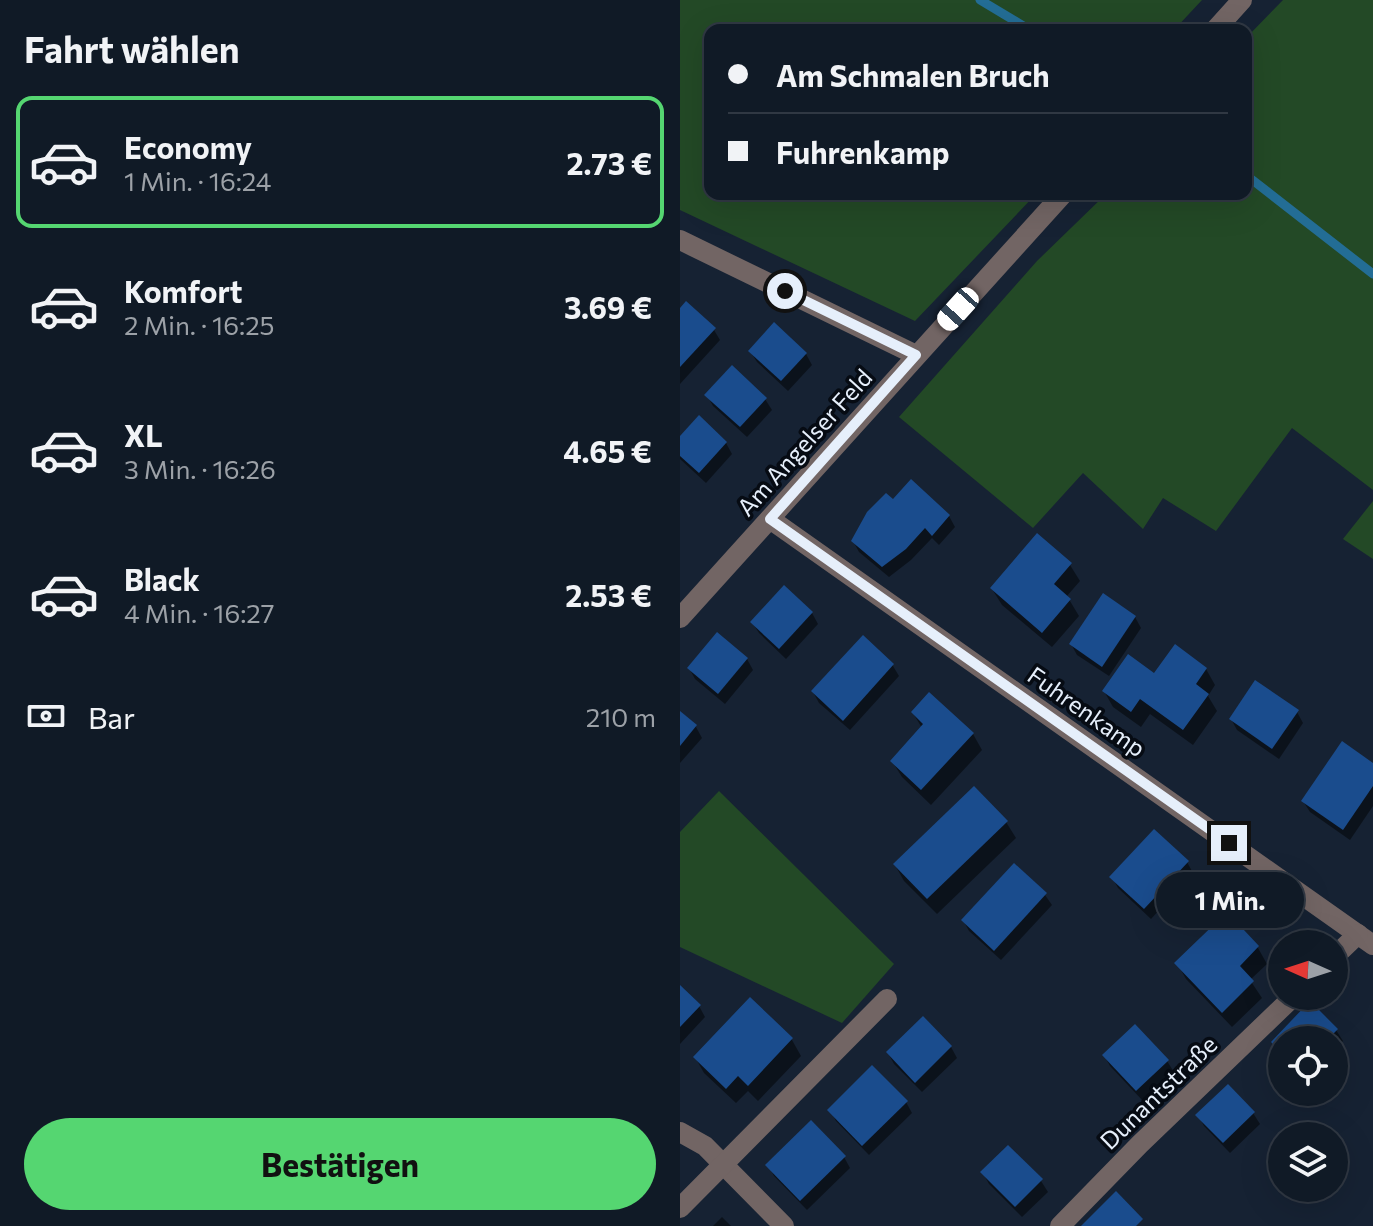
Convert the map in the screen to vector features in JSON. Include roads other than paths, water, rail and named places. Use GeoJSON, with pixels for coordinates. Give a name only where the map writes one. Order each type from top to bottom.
{"type":"FeatureCollection","features":[{"type":"Feature","properties":{"kind":"street"},"geometry":{"type":"LineString","coordinates":[[1220,24],[1242,0]]}},
{"type":"Feature","properties":{"kind":"street","name":"Am Angelser Feld"},"geometry":{"type":"LineString","coordinates":[[680,618],[1058,200]]}},
{"type":"Feature","properties":{"kind":"street"},"geometry":{"type":"LineString","coordinates":[[680,240],[916,355]]}},
{"type":"Feature","properties":{"kind":"street","name":"Fuhrenkamp"},"geometry":{"type":"LineString","coordinates":[[770,519],[1365,940]]}},
{"type":"Feature","properties":{"kind":"street"},"geometry":{"type":"LineString","coordinates":[[680,1208],[887,999]]}},
{"type":"Feature","properties":{"kind":"street","name":"Dunantstraße"},"geometry":{"type":"LineString","coordinates":[[1060,1226],[1279,1010]]}},
{"type":"Feature","properties":{"kind":"street"},"geometry":{"type":"LineString","coordinates":[[680,1132],[705,1146],[784,1226]]}},
{"type":"Feature","properties":{"kind":"waterway"},"geometry":{"type":"LineString","coordinates":[[980,0],[1020,24]]}},
{"type":"Feature","properties":{"kind":"waterway"},"geometry":{"type":"LineString","coordinates":[[1252,180],[1373,274]]}}]}
